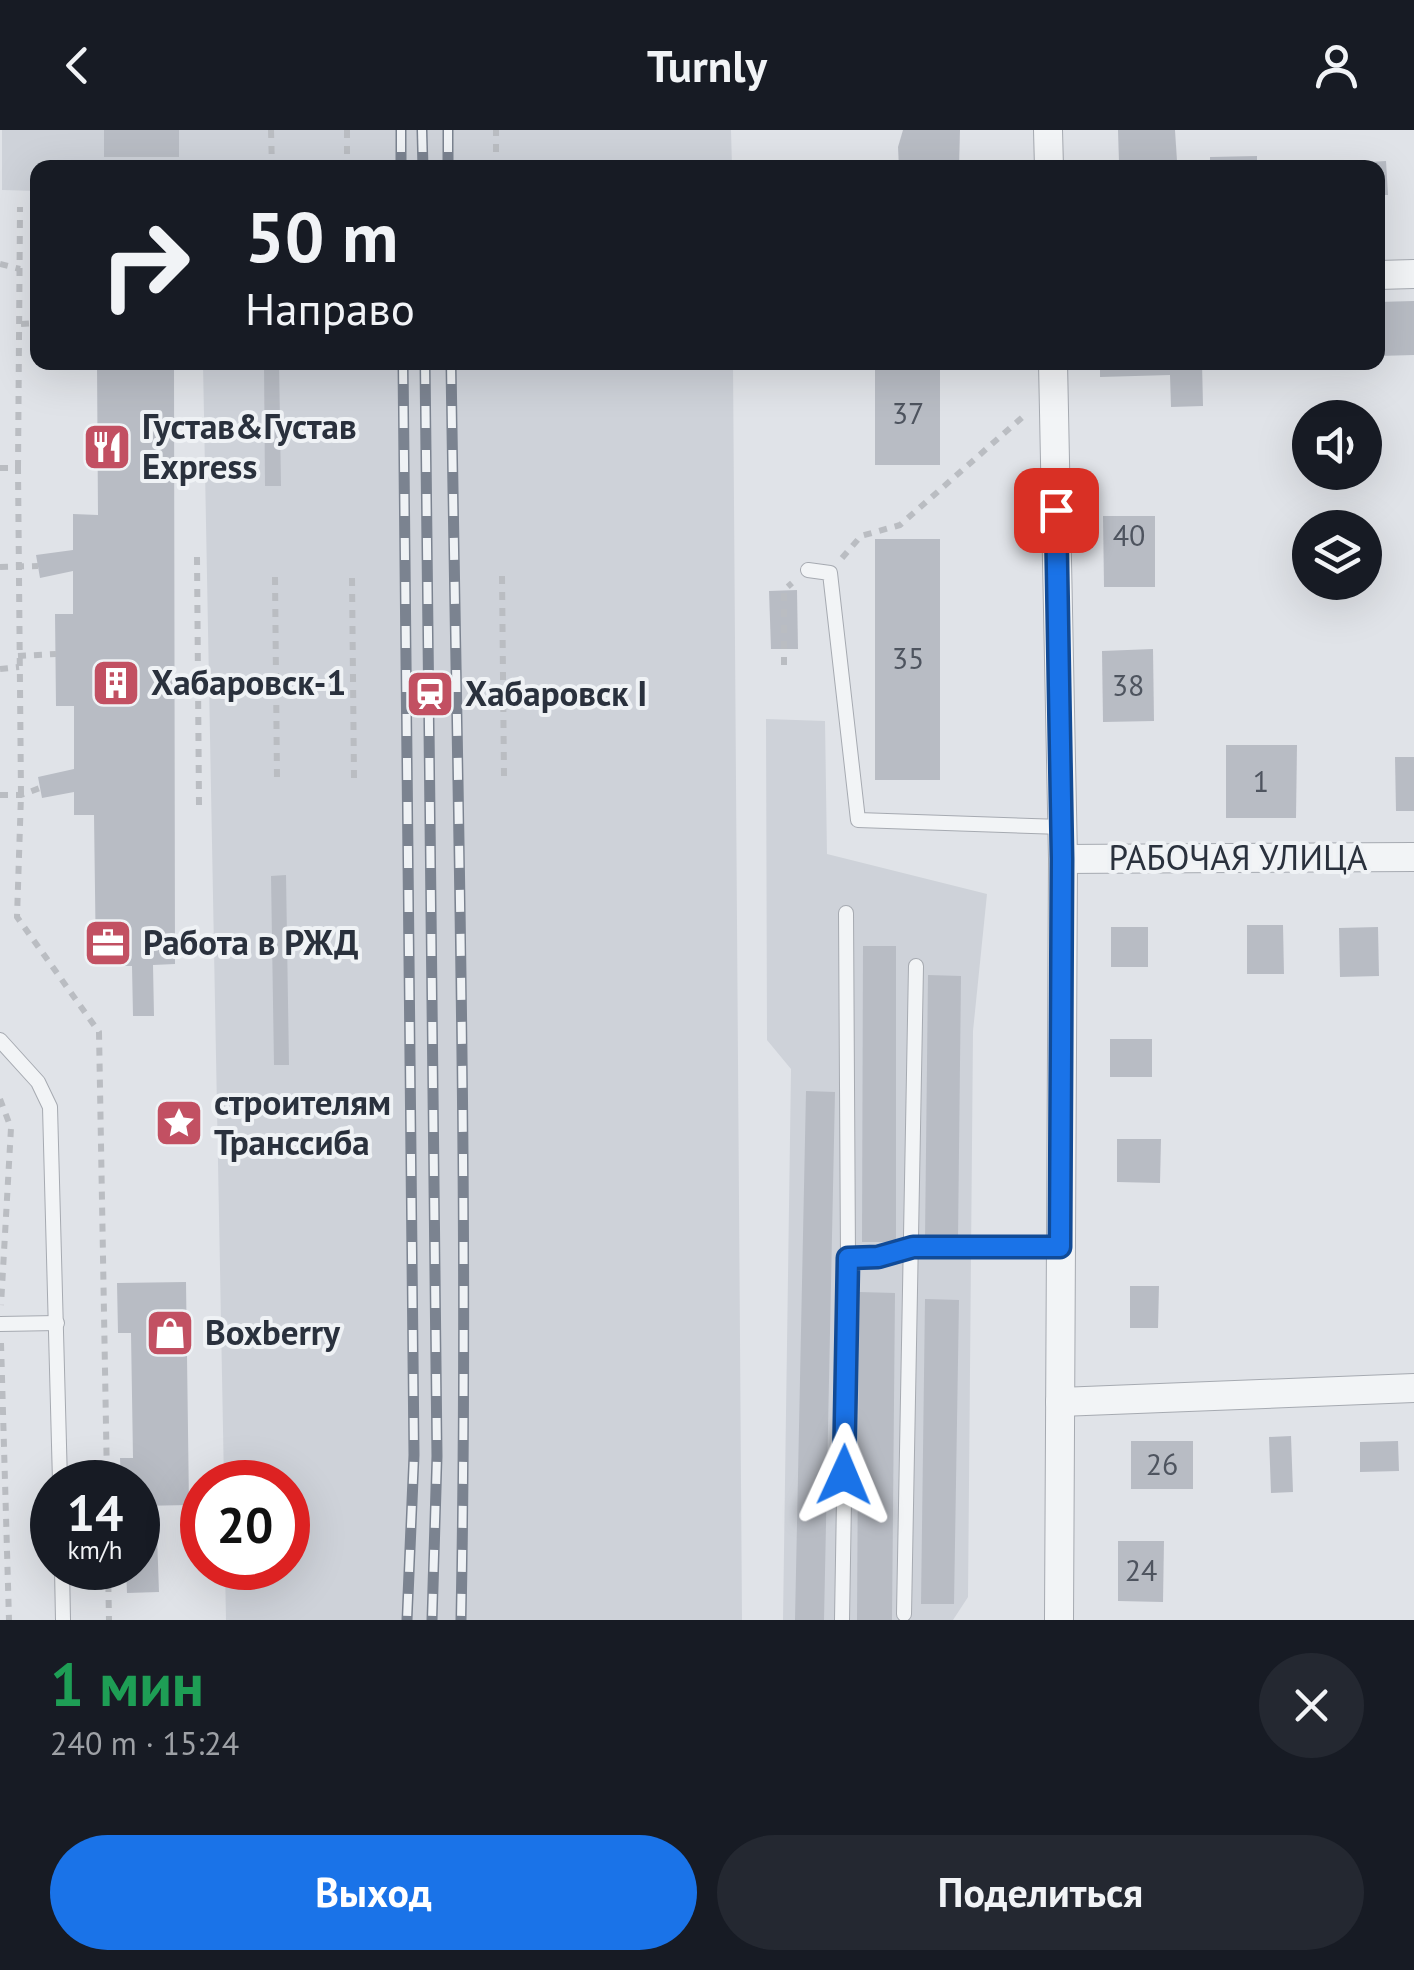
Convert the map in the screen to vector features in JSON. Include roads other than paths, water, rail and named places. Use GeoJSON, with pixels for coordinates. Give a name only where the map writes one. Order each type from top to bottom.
{"type":"FeatureCollection","features":[{"type":"Feature","properties":{"kind":"street"},"geometry":{"type":"LineString","coordinates":[[1048,130],[1049,160]]}},
{"type":"Feature","properties":{"kind":"street"},"geometry":{"type":"LineString","coordinates":[[1385,275],[1414,274]]}},
{"type":"Feature","properties":{"kind":"street"},"geometry":{"type":"LineString","coordinates":[[1053,376],[1062,827],[1059,1620]]}},
{"type":"Feature","properties":{"kind":"street","name":"РАБОЧАЯ УЛИЦА"},"geometry":{"type":"LineString","coordinates":[[1062,859],[1414,857]]}},
{"type":"Feature","properties":{"kind":"street"},"geometry":{"type":"LineString","coordinates":[[1060,1402],[1414,1388]]}},
{"type":"Feature","properties":{"kind":"lane"},"geometry":{"type":"LineString","coordinates":[[808,570],[830,573],[858,820],[1062,827]]}},
{"type":"Feature","properties":{"kind":"lane"},"geometry":{"type":"LineString","coordinates":[[842,1620],[848,1258],[846,914]]}},
{"type":"Feature","properties":{"kind":"lane"},"geometry":{"type":"LineString","coordinates":[[904,1614],[916,966]]}},
{"type":"Feature","properties":{"kind":"lane"},"geometry":{"type":"LineString","coordinates":[[0,1040],[38,1082],[50,1107],[60,1460]]}},
{"type":"Feature","properties":{"kind":"lane"},"geometry":{"type":"LineString","coordinates":[[848,1258],[878,1257],[913,1247],[1060,1247]]}},
{"type":"Feature","properties":{"kind":"lane"},"geometry":{"type":"LineString","coordinates":[[0,1324],[57,1323]]}},
{"type":"Feature","properties":{"kind":"lane"},"geometry":{"type":"LineString","coordinates":[[62,1590],[63,1620]]}},
{"type":"Feature","properties":{"kind":"railway"},"geometry":{"type":"LineString","coordinates":[[401,130],[401,160]]}},
{"type":"Feature","properties":{"kind":"railway"},"geometry":{"type":"LineString","coordinates":[[422,130],[423,160]]}},
{"type":"Feature","properties":{"kind":"railway"},"geometry":{"type":"LineString","coordinates":[[448,130],[448,160]]}},
{"type":"Feature","properties":{"kind":"railway"},"geometry":{"type":"LineString","coordinates":[[403,370],[414,1455],[407,1620]]}},
{"type":"Feature","properties":{"kind":"railway"},"geometry":{"type":"LineString","coordinates":[[425,370],[437,1456],[432,1620]]}},
{"type":"Feature","properties":{"kind":"railway"},"geometry":{"type":"LineString","coordinates":[[451,370],[463,1148],[461,1620]]}},
{"type":"Feature","properties":{"kind":"place","name":"Густав&Густав Express"},"geometry":{"type":"Point","coordinates":[107,447]}},
{"type":"Feature","properties":{"kind":"place","name":"Хабаровск-1"},"geometry":{"type":"Point","coordinates":[116,683]}},
{"type":"Feature","properties":{"kind":"place","name":"Хабаровск I"},"geometry":{"type":"Point","coordinates":[430,694]}},
{"type":"Feature","properties":{"kind":"place","name":"Работа в РЖД"},"geometry":{"type":"Point","coordinates":[108,943]}},
{"type":"Feature","properties":{"kind":"place","name":"строителям Транссиба"},"geometry":{"type":"Point","coordinates":[179,1123]}},
{"type":"Feature","properties":{"kind":"place","name":"Boxberry"},"geometry":{"type":"Point","coordinates":[170,1333]}}]}
